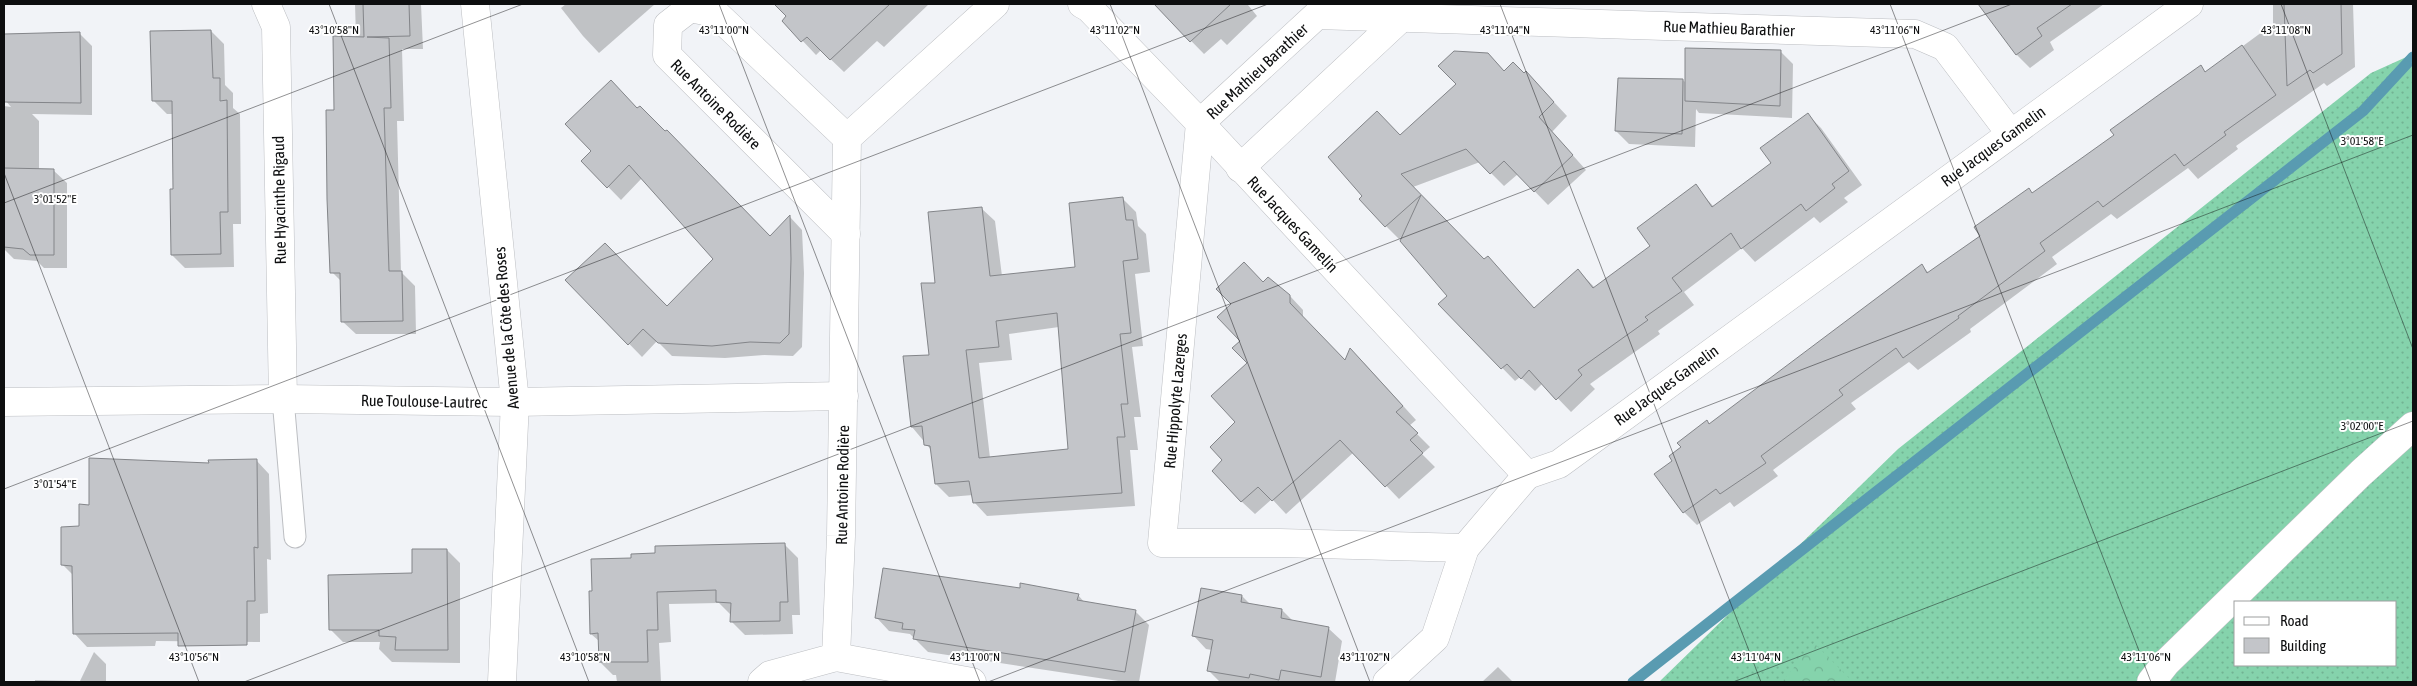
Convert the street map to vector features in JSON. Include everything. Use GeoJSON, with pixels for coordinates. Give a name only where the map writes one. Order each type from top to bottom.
{"type":"FeatureCollection","features":[{"type":"Feature","properties":{"kind":"street","name":"Rue Hyacinthe Rigaud"},"geometry":{"type":"LineString","coordinates":[[266,4],[276,27],[283,399]]}},
{"type":"Feature","properties":{"kind":"street","name":"Avenue de la Côte des Roses"},"geometry":{"type":"LineString","coordinates":[[475,4],[515,402],[502,682]]}},
{"type":"Feature","properties":{"kind":"street"},"geometry":{"type":"LineString","coordinates":[[847,138],[995,4]]}},
{"type":"Feature","properties":{"kind":"street"},"geometry":{"type":"LineString","coordinates":[[1082,4],[1089,8],[1200,123]]}},
{"type":"Feature","properties":{"kind":"street","name":"Rue Jacques Gamelin"},"geometry":{"type":"LineString","coordinates":[[1200,123],[1527,475],[1559,464],[2189,4]]}},
{"type":"Feature","properties":{"kind":"street","name":"Rue Antoine Rodière"},"geometry":{"type":"LineString","coordinates":[[836,657],[844,396],[846,234],[847,138],[715,13],[690,8],[668,25],[667,55],[846,234]]}},
{"type":"Feature","properties":{"kind":"street","name":"Rue Mathieu Barathier"},"geometry":{"type":"LineString","coordinates":[[1200,123],[1317,15],[1915,34],[1945,47],[2010,133]]}},
{"type":"Feature","properties":{"kind":"street"},"geometry":{"type":"LineString","coordinates":[[1240,168],[1402,17]]}},
{"type":"Feature","properties":{"kind":"street","name":"Rue Hippolyte Lazerges"},"geometry":{"type":"LineString","coordinates":[[1200,123],[1162,543],[1280,543],[1466,548]]}},
{"type":"Feature","properties":{"kind":"street","name":"Rue Toulouse-Lautrec"},"geometry":{"type":"LineString","coordinates":[[4,402],[283,399],[515,402],[844,396]]}},
{"type":"Feature","properties":{"kind":"street"},"geometry":{"type":"LineString","coordinates":[[2151,682],[2166,663],[2298,534],[2413,426]]}},
{"type":"Feature","properties":{"kind":"street"},"geometry":{"type":"LineString","coordinates":[[1387,682],[1435,638],[1466,548],[1527,475]]}},
{"type":"Feature","properties":{"kind":"street"},"geometry":{"type":"LineString","coordinates":[[762,682],[770,675],[836,657],[972,682]]}},
{"type":"Feature","properties":{"kind":"lane"},"geometry":{"type":"LineString","coordinates":[[283,399],[295,537]]}},
{"type":"Feature","properties":{"kind":"green space"},"geometry":{"type":"Polygon","coordinates":[[[2413,54],[2413,682],[1659,682],[1898,449],[2371,73],[2413,54]]]}},
{"type":"Feature","properties":{"kind":"green space"},"geometry":{"type":"Polygon","coordinates":[[[1814,643],[1853,682],[1782,682],[1814,643]]]}},
{"type":"Feature","properties":{"kind":"building"},"geometry":{"type":"Polygon","coordinates":[[[363,4],[409,4],[410,36],[367,37],[389,38],[391,108],[384,108],[389,271],[402,271],[403,321],[341,322],[340,273],[330,273],[326,110],[334,110],[333,36],[364,37],[363,4]]]}},
{"type":"Feature","properties":{"kind":"building"},"geometry":{"type":"Polygon","coordinates":[[[774,4],[890,4],[830,60],[807,37],[801,42],[782,21],[786,16],[774,4]]]}},
{"type":"Feature","properties":{"kind":"building"},"geometry":{"type":"Polygon","coordinates":[[[1154,4],[1231,4],[1190,42],[1154,4]]]}},
{"type":"Feature","properties":{"kind":"building"},"geometry":{"type":"Polygon","coordinates":[[[1978,4],[2072,4],[2037,28],[2042,36],[2016,55],[1978,4]]]}},
{"type":"Feature","properties":{"kind":"building"},"geometry":{"type":"Polygon","coordinates":[[[2284,4],[2341,4],[2342,54],[2313,73],[2310,70],[2287,86],[2284,4]]]}},
{"type":"Feature","properties":{"kind":"building"},"geometry":{"type":"Polygon","coordinates":[[[211,30],[213,78],[220,78],[220,101],[227,100],[228,212],[220,212],[221,254],[171,255],[170,189],[173,189],[172,101],[152,101],[150,31],[211,30]]]}},
{"type":"Feature","properties":{"kind":"building"},"geometry":{"type":"Polygon","coordinates":[[[80,32],[81,103],[4,102],[4,34],[80,32]]]}},
{"type":"Feature","properties":{"kind":"building"},"geometry":{"type":"Polygon","coordinates":[[[2242,45],[2276,95],[2224,132],[2226,135],[2184,166],[2175,154],[2103,207],[2098,201],[2040,243],[2045,251],[1958,316],[1959,318],[1903,358],[1896,348],[1839,390],[1843,395],[1761,456],[1766,463],[1720,494],[1716,489],[1683,513],[1654,474],[1672,461],[1669,456],[1681,447],[1677,443],[1707,420],[1709,424],[1922,264],[1927,273],[1980,236],[1974,227],[2029,188],[2032,193],[2079,160],[2114,135],[2110,130],[2201,65],[2205,72],[2242,45]]]}},
{"type":"Feature","properties":{"kind":"building"},"geometry":{"type":"Polygon","coordinates":[[[1685,48],[1781,50],[1780,106],[1685,101],[1685,48]]]}},
{"type":"Feature","properties":{"kind":"building"},"geometry":{"type":"Polygon","coordinates":[[[1454,51],[1488,53],[1504,71],[1513,62],[1524,73],[1526,71],[1554,102],[1539,117],[1573,155],[1534,192],[1504,161],[1490,174],[1466,149],[1401,174],[1484,259],[1488,256],[1534,308],[1578,269],[1593,288],[1650,246],[1637,228],[1696,184],[1712,207],[1771,163],[1760,148],[1808,113],[1849,171],[1832,184],[1835,188],[1806,211],[1801,204],[1741,249],[1731,233],[1672,278],[1682,291],[1645,317],[1648,320],[1578,370],[1582,375],[1556,400],[1529,370],[1521,379],[1507,364],[1501,369],[1438,304],[1447,296],[1400,241],[1421,195],[1385,227],[1359,199],[1362,196],[1328,157],[1377,111],[1400,135],[1456,84],[1438,66],[1454,51]]]}},
{"type":"Feature","properties":{"kind":"building"},"geometry":{"type":"Polygon","coordinates":[[[1618,78],[1683,79],[1682,134],[1615,131],[1618,78]]]}},
{"type":"Feature","properties":{"kind":"building"},"geometry":{"type":"Polygon","coordinates":[[[611,80],[637,108],[640,106],[665,131],[667,130],[770,236],[790,215],[789,334],[780,343],[750,342],[712,346],[658,343],[643,329],[628,345],[565,280],[605,243],[667,306],[713,259],[629,165],[607,188],[581,161],[591,151],[565,124],[611,80]]]}},
{"type":"Feature","properties":{"kind":"building"},"geometry":{"type":"Polygon","coordinates":[[[4,168],[54,169],[54,255],[30,255],[23,249],[4,247],[4,168]]]}},
{"type":"Feature","properties":{"kind":"building"},"geometry":{"type":"Polygon","coordinates":[[[1123,197],[1126,220],[1133,220],[1138,259],[1123,261],[1131,333],[1120,334],[1128,404],[1121,404],[1125,437],[1117,437],[1122,493],[973,503],[969,481],[935,484],[930,446],[924,445],[922,426],[911,427],[903,356],[929,355],[921,283],[935,283],[928,212],[982,207],[990,276],[1075,267],[1069,203],[1123,197]],[[1057,313],[996,321],[999,347],[966,350],[979,458],[1068,449],[1057,313]]]}},
{"type":"Feature","properties":{"kind":"building"},"geometry":{"type":"Polygon","coordinates":[[[1244,262],[1263,282],[1268,277],[1290,295],[1290,303],[1345,360],[1350,348],[1403,406],[1396,412],[1418,433],[1410,440],[1423,453],[1385,487],[1340,440],[1272,501],[1258,487],[1241,502],[1212,471],[1222,460],[1210,447],[1235,422],[1211,396],[1247,363],[1232,348],[1240,341],[1217,317],[1231,304],[1216,289],[1244,262]]]}},
{"type":"Feature","properties":{"kind":"building"},"geometry":{"type":"Polygon","coordinates":[[[89,458],[209,463],[208,460],[257,459],[258,548],[254,547],[255,601],[247,601],[247,645],[178,646],[178,633],[73,634],[72,566],[61,565],[61,527],[79,526],[79,504],[89,505],[89,458]]]}},
{"type":"Feature","properties":{"kind":"building"},"geometry":{"type":"Polygon","coordinates":[[[785,543],[788,602],[780,602],[780,621],[730,622],[731,603],[716,602],[716,590],[657,592],[658,630],[647,630],[648,662],[599,662],[598,633],[590,634],[589,591],[592,591],[591,559],[631,558],[631,554],[655,553],[655,546],[785,543]]]}},
{"type":"Feature","properties":{"kind":"building"},"geometry":{"type":"Polygon","coordinates":[[[412,549],[447,549],[448,650],[395,650],[396,637],[379,636],[379,630],[329,630],[328,575],[412,573],[412,549]]]}},
{"type":"Feature","properties":{"kind":"building"},"geometry":{"type":"Polygon","coordinates":[[[883,568],[1020,588],[1020,583],[1079,594],[1077,600],[1136,610],[1125,672],[913,639],[915,630],[902,629],[903,623],[875,618],[883,568]]]}},
{"type":"Feature","properties":{"kind":"building"},"geometry":{"type":"Polygon","coordinates":[[[1201,588],[1242,595],[1241,602],[1282,609],[1281,618],[1329,627],[1321,677],[1281,670],[1279,680],[1250,674],[1249,678],[1207,671],[1213,640],[1192,636],[1201,588]]]}},
{"type":"Feature","properties":{"kind":"waterway"},"geometry":{"type":"LineString","coordinates":[[1633,682],[2363,111],[2413,57]]}}]}
